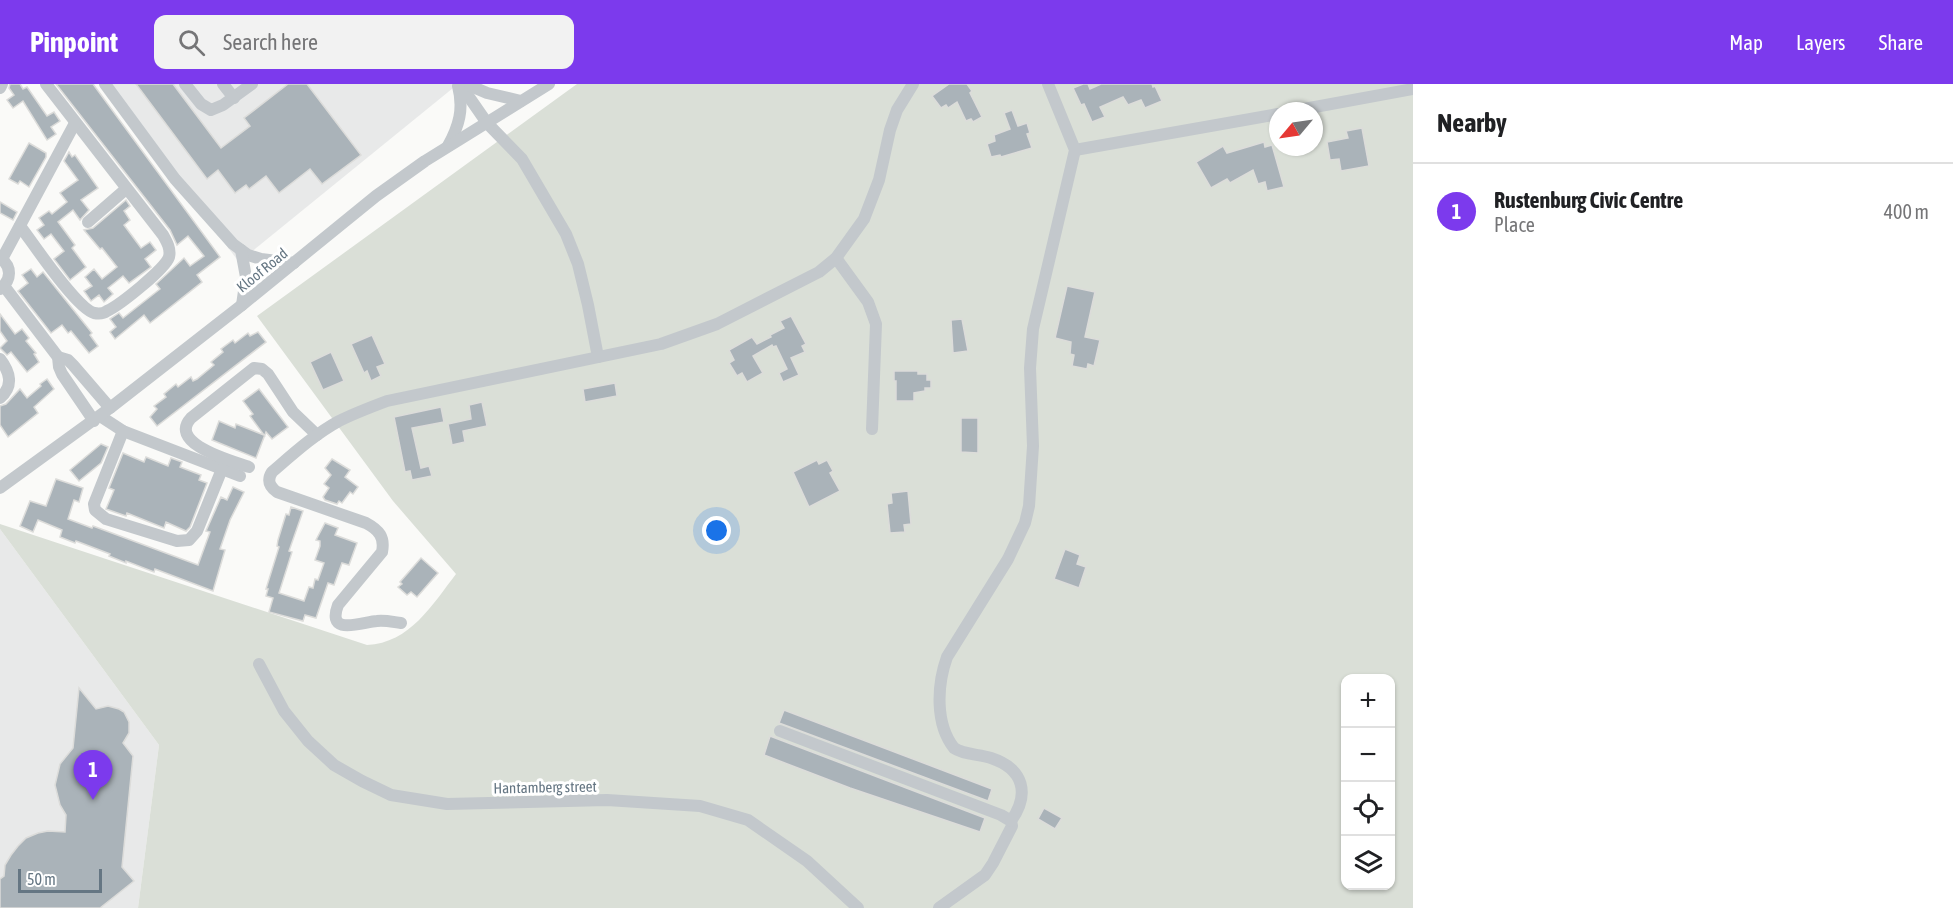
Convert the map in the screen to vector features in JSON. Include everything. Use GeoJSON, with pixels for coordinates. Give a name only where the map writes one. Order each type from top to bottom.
{"type":"FeatureCollection","features":[{"type":"Feature","properties":{"kind":"street"},"geometry":{"type":"LineString","coordinates":[[20,226],[85,308],[98,314],[104,313],[159,271],[170,252],[159,230],[46,84]]}},
{"type":"Feature","properties":{"kind":"street"},"geometry":{"type":"LineString","coordinates":[[105,84],[175,179],[241,250],[261,259],[294,262]]}},
{"type":"Feature","properties":{"kind":"street"},"geometry":{"type":"LineString","coordinates":[[185,84],[201,104],[210,110],[217,109],[252,84]]}},
{"type":"Feature","properties":{"kind":"street"},"geometry":{"type":"LineString","coordinates":[[223,84],[234,98]]}},
{"type":"Feature","properties":{"kind":"street"},"geometry":{"type":"LineString","coordinates":[[459,84],[487,123],[522,159],[566,234],[578,264],[598,357]]}},
{"type":"Feature","properties":{"kind":"street"},"geometry":{"type":"LineString","coordinates":[[447,148],[461,117],[462,99],[459,84]]}},
{"type":"Feature","properties":{"kind":"street"},"geometry":{"type":"LineString","coordinates":[[466,84],[487,93],[521,101]]}},
{"type":"Feature","properties":{"kind":"street","name":"Kloof Road"},"geometry":{"type":"LineString","coordinates":[[0,488],[101,415],[376,196],[425,161],[549,84]]}},
{"type":"Feature","properties":{"kind":"street"},"geometry":{"type":"LineString","coordinates":[[401,623],[377,620],[349,627],[336,620],[335,613],[338,605],[382,552],[384,544],[381,534],[376,528],[366,523],[277,492],[270,483],[269,478],[272,472],[317,435],[338,422],[387,401],[661,344],[717,324],[819,272],[836,258],[864,219],[879,180],[897,110],[913,84]]}},
{"type":"Feature","properties":{"kind":"street"},"geometry":{"type":"LineString","coordinates":[[939,908],[985,875],[1012,826],[1011,821],[1022,799],[1023,790],[1020,782],[1011,770],[993,759],[954,748],[946,736],[940,692],[947,657],[1008,559],[1027,514],[1032,487],[1030,368],[1033,329],[1074,150],[1048,84]]}},
{"type":"Feature","properties":{"kind":"street"},"geometry":{"type":"LineString","coordinates":[[1323,106],[1413,89]]}},
{"type":"Feature","properties":{"kind":"street"},"geometry":{"type":"LineString","coordinates":[[1074,150],[1269,116]]}},
{"type":"Feature","properties":{"kind":"street"},"geometry":{"type":"LineString","coordinates":[[75,123],[1,258],[6,262],[9,272],[7,282],[2,288],[58,357],[68,360],[73,365],[101,415]]}},
{"type":"Feature","properties":{"kind":"street"},"geometry":{"type":"LineString","coordinates":[[88,222],[126,189]]}},
{"type":"Feature","properties":{"kind":"street"},"geometry":{"type":"LineString","coordinates":[[241,250],[246,278],[242,305]]}},
{"type":"Feature","properties":{"kind":"street"},"geometry":{"type":"LineString","coordinates":[[836,258],[868,302],[876,324],[872,429]]}},
{"type":"Feature","properties":{"kind":"street"},"geometry":{"type":"LineString","coordinates":[[58,357],[58,368],[62,374],[101,415],[123,431],[222,470],[244,472],[197,446],[187,435],[185,429],[191,418],[254,368],[262,369],[268,374],[293,412],[317,435]]}},
{"type":"Feature","properties":{"kind":"street"},"geometry":{"type":"LineString","coordinates":[[0,359],[10,377],[9,385],[0,398]]}},
{"type":"Feature","properties":{"kind":"street"},"geometry":{"type":"LineString","coordinates":[[123,431],[94,504],[95,510],[106,519],[177,541],[189,540],[197,531],[222,470]]}},
{"type":"Feature","properties":{"kind":"street","name":"Hantamberg street"},"geometry":{"type":"LineString","coordinates":[[260,664],[284,711],[308,741],[333,765],[391,795],[447,804],[607,800],[700,806],[748,820],[807,861],[858,908]]}},
{"type":"Feature","properties":{"kind":"street"},"geometry":{"type":"LineString","coordinates":[[780,731],[1001,815],[1011,821]]}},
{"type":"Feature","properties":{"kind":"shaded area"},"geometry":{"type":"Polygon","coordinates":[[[103,84],[458,84],[239,262],[103,84]]]}},
{"type":"Feature","properties":{"kind":"shaded area"},"geometry":{"type":"Polygon","coordinates":[[[577,84],[1413,84],[1413,908],[138,908],[159,745],[0,529],[0,524],[367,645],[382,643],[408,630],[429,610],[456,574],[393,501],[257,316],[577,84]]]}},
{"type":"Feature","properties":{"kind":"shaded area"},"geometry":{"type":"Polygon","coordinates":[[[0,529],[159,745],[138,908],[0,908],[0,529]]]}},
{"type":"Feature","properties":{"kind":"building"},"geometry":{"type":"Polygon","coordinates":[[[10,84],[20,84],[23,89],[27,87],[47,116],[54,112],[60,121],[51,127],[56,134],[47,140],[23,101],[13,108],[7,100],[14,95],[9,88],[10,84]]]}},
{"type":"Feature","properties":{"kind":"building"},"geometry":{"type":"Polygon","coordinates":[[[56,84],[93,84],[220,257],[197,275],[202,282],[159,316],[150,323],[144,315],[115,339],[110,332],[116,327],[110,319],[119,313],[123,318],[160,289],[156,284],[184,258],[190,266],[204,256],[188,236],[177,245],[170,230],[56,84]]]}},
{"type":"Feature","properties":{"kind":"building"},"geometry":{"type":"Polygon","coordinates":[[[136,84],[173,84],[221,148],[250,126],[244,118],[288,84],[307,84],[361,155],[322,184],[310,169],[279,193],[266,176],[249,189],[246,185],[235,193],[218,170],[207,179],[136,84]]]}},
{"type":"Feature","properties":{"kind":"building"},"geometry":{"type":"Polygon","coordinates":[[[949,84],[967,84],[982,117],[973,122],[971,119],[966,121],[957,102],[948,108],[946,105],[941,108],[932,96],[949,84]]]}},
{"type":"Feature","properties":{"kind":"building"},"geometry":{"type":"Polygon","coordinates":[[[1088,84],[1090,89],[1101,84],[1152,84],[1162,101],[1145,108],[1141,100],[1128,105],[1123,97],[1100,107],[1105,117],[1092,122],[1073,88],[1088,84]]]}},
{"type":"Feature","properties":{"kind":"building"},"geometry":{"type":"Polygon","coordinates":[[[1012,110],[1018,126],[1027,123],[1030,133],[1027,134],[1032,148],[1001,157],[1000,155],[991,157],[987,144],[995,141],[994,135],[1010,129],[1004,113],[1012,110]]]}},
{"type":"Feature","properties":{"kind":"building"},"geometry":{"type":"Polygon","coordinates":[[[1362,128],[1369,166],[1341,171],[1339,159],[1330,160],[1327,142],[1348,138],[1346,131],[1362,128]]]}},
{"type":"Feature","properties":{"kind":"building"},"geometry":{"type":"Polygon","coordinates":[[[1264,142],[1265,147],[1269,146],[1269,156],[1275,156],[1284,187],[1267,191],[1265,182],[1258,184],[1253,170],[1230,183],[1227,179],[1211,188],[1196,162],[1223,146],[1227,153],[1264,142]]]}},
{"type":"Feature","properties":{"kind":"building"},"geometry":{"type":"Polygon","coordinates":[[[29,143],[46,153],[46,157],[29,187],[20,181],[18,184],[9,179],[29,143]]]}},
{"type":"Feature","properties":{"kind":"building"},"geometry":{"type":"Polygon","coordinates":[[[69,152],[72,157],[75,155],[98,188],[81,200],[89,210],[80,220],[73,210],[58,222],[75,245],[72,248],[86,267],[70,280],[54,259],[64,251],[51,234],[44,239],[37,230],[44,225],[39,218],[49,211],[52,214],[67,202],[60,193],[78,180],[64,161],[69,152]]]}},
{"type":"Feature","properties":{"kind":"building"},"geometry":{"type":"Polygon","coordinates":[[[126,200],[130,206],[124,211],[130,220],[124,225],[141,248],[150,242],[156,250],[145,259],[151,267],[129,283],[123,276],[108,288],[113,294],[104,302],[99,295],[91,301],[84,291],[92,286],[85,277],[94,269],[102,279],[117,267],[84,230],[93,228],[126,200]]]}},
{"type":"Feature","properties":{"kind":"building"},"geometry":{"type":"Polygon","coordinates":[[[0,202],[17,212],[13,220],[0,213],[0,202]]]}},
{"type":"Feature","properties":{"kind":"building"},"geometry":{"type":"Polygon","coordinates":[[[31,269],[37,277],[43,272],[92,333],[90,335],[98,346],[89,353],[71,331],[68,333],[62,325],[51,333],[18,291],[28,283],[22,275],[31,269]]]}},
{"type":"Feature","properties":{"kind":"building"},"geometry":{"type":"Polygon","coordinates":[[[1067,286],[1095,292],[1085,337],[1100,340],[1094,366],[1088,364],[1087,369],[1072,366],[1074,355],[1070,354],[1071,342],[1055,338],[1067,286]]]}},
{"type":"Feature","properties":{"kind":"building"},"geometry":{"type":"Polygon","coordinates":[[[0,314],[15,334],[22,329],[29,338],[26,341],[36,353],[34,354],[39,362],[27,372],[11,352],[7,355],[0,348],[7,341],[0,331],[0,314]]]}},
{"type":"Feature","properties":{"kind":"building"},"geometry":{"type":"Polygon","coordinates":[[[791,316],[806,344],[802,346],[805,352],[791,358],[799,375],[783,382],[779,373],[787,369],[776,346],[772,345],[753,356],[763,373],[747,382],[742,373],[737,376],[729,363],[734,360],[729,350],[752,337],[757,344],[771,337],[770,335],[784,328],[780,321],[791,316]]]}},
{"type":"Feature","properties":{"kind":"building"},"geometry":{"type":"Polygon","coordinates":[[[962,319],[968,351],[953,353],[951,320],[962,319]]]}},
{"type":"Feature","properties":{"kind":"building"},"geometry":{"type":"Polygon","coordinates":[[[258,332],[266,342],[157,426],[150,417],[157,409],[154,406],[166,397],[164,394],[176,384],[178,387],[191,377],[193,381],[197,379],[214,365],[211,362],[223,352],[221,349],[233,340],[235,343],[248,333],[250,336],[258,332]]]}},
{"type":"Feature","properties":{"kind":"building"},"geometry":{"type":"Polygon","coordinates":[[[372,335],[385,364],[377,367],[381,376],[371,381],[367,371],[364,373],[351,344],[372,335]]]}},
{"type":"Feature","properties":{"kind":"building"},"geometry":{"type":"Polygon","coordinates":[[[331,352],[344,381],[323,390],[310,362],[331,352]]]}},
{"type":"Feature","properties":{"kind":"building"},"geometry":{"type":"Polygon","coordinates":[[[894,371],[918,371],[918,374],[927,374],[927,380],[931,380],[931,388],[914,393],[914,401],[896,401],[894,371]]]}},
{"type":"Feature","properties":{"kind":"building"},"geometry":{"type":"Polygon","coordinates":[[[47,379],[54,389],[34,407],[38,413],[8,437],[0,425],[0,406],[6,404],[20,389],[27,398],[47,379]]]}},
{"type":"Feature","properties":{"kind":"building"},"geometry":{"type":"Polygon","coordinates":[[[615,383],[617,396],[585,402],[583,389],[615,383]]]}},
{"type":"Feature","properties":{"kind":"building"},"geometry":{"type":"Polygon","coordinates":[[[259,389],[288,427],[272,439],[266,432],[256,458],[212,440],[219,421],[235,428],[236,424],[264,435],[250,416],[253,414],[243,401],[259,389]]]}},
{"type":"Feature","properties":{"kind":"building"},"geometry":{"type":"Polygon","coordinates":[[[482,402],[487,426],[463,431],[465,442],[452,445],[448,424],[471,419],[469,405],[482,402]]]}},
{"type":"Feature","properties":{"kind":"building"},"geometry":{"type":"Polygon","coordinates":[[[441,407],[444,422],[412,428],[421,468],[429,466],[432,476],[412,480],[410,471],[405,472],[394,417],[441,407]]]}},
{"type":"Feature","properties":{"kind":"building"},"geometry":{"type":"Polygon","coordinates":[[[961,418],[978,418],[978,453],[961,452],[961,418]]]}},
{"type":"Feature","properties":{"kind":"building"},"geometry":{"type":"Polygon","coordinates":[[[101,444],[108,447],[101,463],[79,481],[70,470],[101,444]]]}},
{"type":"Feature","properties":{"kind":"building"},"geometry":{"type":"Polygon","coordinates":[[[123,453],[144,462],[146,457],[168,466],[171,458],[182,462],[180,467],[201,475],[199,480],[207,483],[190,527],[186,531],[166,522],[164,528],[127,513],[126,516],[106,509],[114,490],[109,488],[123,453]]]}},
{"type":"Feature","properties":{"kind":"building"},"geometry":{"type":"Polygon","coordinates":[[[332,459],[350,470],[345,477],[358,487],[353,494],[350,492],[342,503],[339,501],[337,504],[323,497],[329,488],[324,484],[331,475],[325,468],[332,459]]]}},
{"type":"Feature","properties":{"kind":"building"},"geometry":{"type":"Polygon","coordinates":[[[817,460],[819,464],[827,460],[833,471],[830,473],[840,491],[809,507],[793,472],[817,460]]]}},
{"type":"Feature","properties":{"kind":"building"},"geometry":{"type":"Polygon","coordinates":[[[56,479],[83,488],[79,502],[74,500],[68,519],[198,565],[210,532],[206,531],[221,497],[227,500],[233,487],[244,492],[230,520],[220,549],[225,550],[213,591],[155,569],[154,572],[126,561],[126,563],[109,556],[110,554],[60,537],[62,530],[38,520],[33,532],[20,526],[30,501],[46,506],[56,479]]]}},
{"type":"Feature","properties":{"kind":"building"},"geometry":{"type":"Polygon","coordinates":[[[908,491],[911,524],[904,525],[905,532],[890,533],[887,504],[892,503],[891,493],[908,491]]]}},
{"type":"Feature","properties":{"kind":"building"},"geometry":{"type":"Polygon","coordinates":[[[291,507],[303,511],[289,551],[292,552],[279,593],[304,601],[309,587],[313,588],[324,563],[315,560],[320,546],[320,541],[316,540],[325,523],[338,528],[335,535],[357,543],[349,565],[342,563],[334,585],[328,583],[316,618],[305,615],[303,621],[269,612],[273,598],[266,596],[279,547],[277,546],[278,540],[286,514],[289,515],[291,507]]]}},
{"type":"Feature","properties":{"kind":"building"},"geometry":{"type":"Polygon","coordinates":[[[1065,549],[1080,555],[1077,564],[1086,567],[1079,588],[1054,579],[1065,549]]]}},
{"type":"Feature","properties":{"kind":"building"},"geometry":{"type":"Polygon","coordinates":[[[421,558],[438,573],[417,597],[411,592],[407,595],[398,587],[421,558]]]}},
{"type":"Feature","properties":{"kind":"building"},"geometry":{"type":"Polygon","coordinates":[[[79,688],[96,709],[108,706],[119,709],[124,712],[129,722],[129,733],[123,743],[133,756],[122,867],[134,881],[100,908],[0,908],[0,879],[4,876],[5,865],[18,846],[26,838],[38,833],[65,832],[66,815],[60,805],[55,785],[60,764],[73,748],[79,688]]]}},
{"type":"Feature","properties":{"kind":"building"},"geometry":{"type":"Polygon","coordinates":[[[784,710],[992,789],[988,801],[779,723],[784,710]]]}},
{"type":"Feature","properties":{"kind":"building"},"geometry":{"type":"Polygon","coordinates":[[[770,736],[985,818],[980,832],[850,788],[764,755],[770,736]]]}},
{"type":"Feature","properties":{"kind":"building"},"geometry":{"type":"Polygon","coordinates":[[[1044,808],[1062,818],[1055,829],[1038,819],[1044,808]]]}},
{"type":"Feature","properties":{"kind":"place","name":"Rustenburg Civic Centre"},"geometry":{"type":"Point","coordinates":[93,800]}}]}
